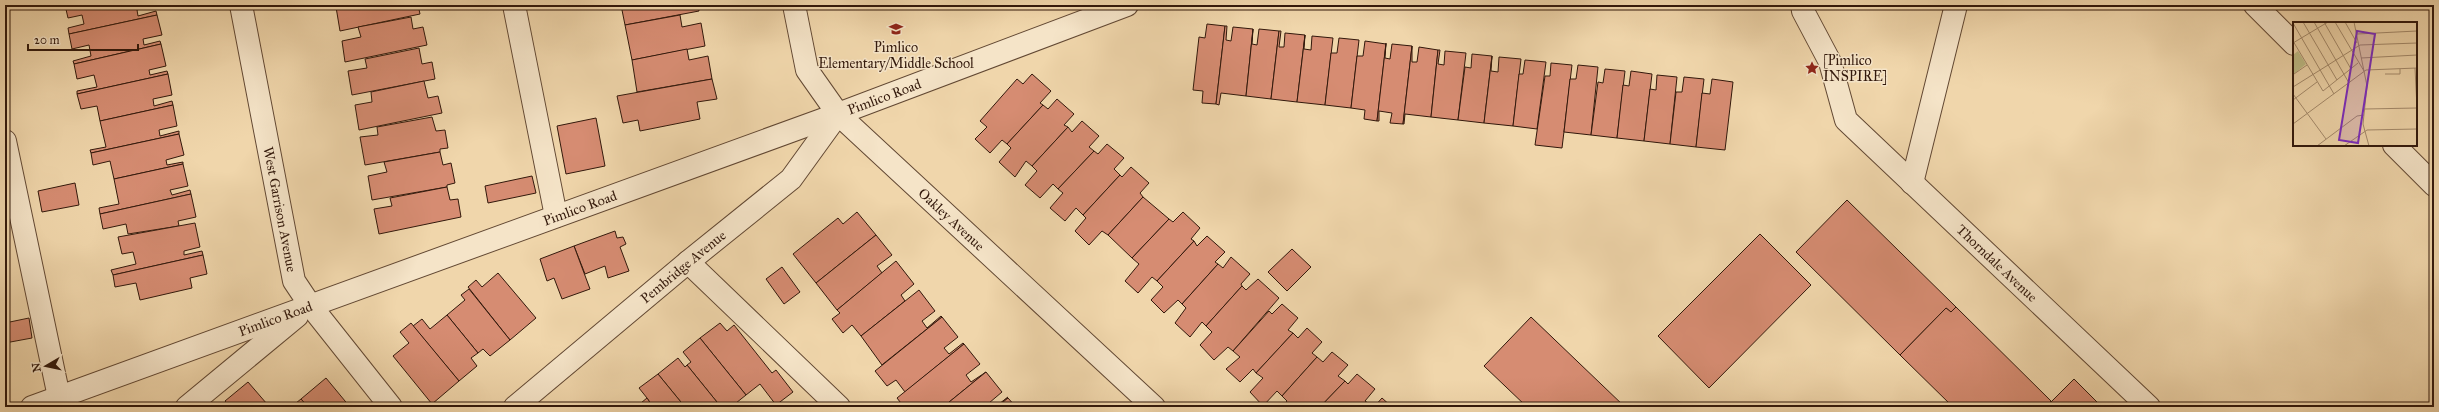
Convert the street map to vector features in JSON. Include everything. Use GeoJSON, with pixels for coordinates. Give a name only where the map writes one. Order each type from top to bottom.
{"type":"FeatureCollection","features":[{"type":"Feature","properties":{"kind":"street","name":"West Garrison Avenue"},"geometry":{"type":"LineString","coordinates":[[241,5],[294,281],[310,305],[391,407]]}},
{"type":"Feature","properties":{"kind":"street"},"geometry":{"type":"LineString","coordinates":[[514,5],[556,216]]}},
{"type":"Feature","properties":{"kind":"street","name":"Oakley Avenue"},"geometry":{"type":"LineString","coordinates":[[794,5],[807,70],[838,114],[1148,405]]}},
{"type":"Feature","properties":{"kind":"street","name":"Pimlico Road"},"geometry":{"type":"LineString","coordinates":[[32,407],[838,114],[1127,5]]}},
{"type":"Feature","properties":{"kind":"street","name":"Thorndale Avenue"},"geometry":{"type":"LineString","coordinates":[[1802,5],[1802,11],[1830,62],[1846,120],[2148,407]]}},
{"type":"Feature","properties":{"kind":"street"},"geometry":{"type":"LineString","coordinates":[[1912,183],[1956,5]]}},
{"type":"Feature","properties":{"kind":"street"},"geometry":{"type":"LineString","coordinates":[[2255,5],[2293,43]]}},
{"type":"Feature","properties":{"kind":"street","name":"Pembridge Avenue"},"geometry":{"type":"LineString","coordinates":[[515,407],[688,262],[791,179],[838,114]]}},
{"type":"Feature","properties":{"kind":"street"},"geometry":{"type":"LineString","coordinates":[[5,140],[59,397]]}},
{"type":"Feature","properties":{"kind":"street"},"geometry":{"type":"LineString","coordinates":[[2395,146],[2434,185]]}},
{"type":"Feature","properties":{"kind":"street"},"geometry":{"type":"LineString","coordinates":[[688,262],[838,407]]}},
{"type":"Feature","properties":{"kind":"street"},"geometry":{"type":"LineString","coordinates":[[186,407],[310,305]]}},
{"type":"Feature","properties":{"kind":"building"},"geometry":{"type":"Polygon","coordinates":[[[65,5],[153,5],[137,10],[138,16],[156,11],[157,15],[69,34],[68,28],[84,24],[82,15],[68,18],[65,5]]]}},
{"type":"Feature","properties":{"kind":"building"},"geometry":{"type":"Polygon","coordinates":[[[347,5],[418,5],[420,14],[340,31],[336,7],[347,5]]]}},
{"type":"Feature","properties":{"kind":"building"},"geometry":{"type":"Polygon","coordinates":[[[621,5],[698,5],[699,11],[625,25],[621,5]]]}},
{"type":"Feature","properties":{"kind":"building"},"geometry":{"type":"Polygon","coordinates":[[[157,15],[162,35],[143,39],[144,45],[160,41],[161,44],[74,64],[73,61],[91,56],[89,45],[72,49],[69,34],[157,15]]]}},
{"type":"Feature","properties":{"kind":"building"},"geometry":{"type":"Polygon","coordinates":[[[680,15],[682,27],[701,23],[705,46],[632,60],[625,25],[680,15]]]}},
{"type":"Feature","properties":{"kind":"building"},"geometry":{"type":"Polygon","coordinates":[[[411,17],[413,29],[423,27],[427,45],[345,62],[342,41],[361,37],[358,27],[411,17]]]}},
{"type":"Feature","properties":{"kind":"building"},"geometry":{"type":"Polygon","coordinates":[[[1207,24],[1225,26],[1216,104],[1202,103],[1203,91],[1193,90],[1199,37],[1205,38],[1207,24]]]}},
{"type":"Feature","properties":{"kind":"building"},"geometry":{"type":"Polygon","coordinates":[[[1225,26],[1227,26],[1226,40],[1231,41],[1233,27],[1253,29],[1246,96],[1221,93],[1219,105],[1216,104],[1225,26]]]}},
{"type":"Feature","properties":{"kind":"building"},"geometry":{"type":"Polygon","coordinates":[[[1253,29],[1252,44],[1257,45],[1259,29],[1279,31],[1271,99],[1246,96],[1253,29]]]}},
{"type":"Feature","properties":{"kind":"building"},"geometry":{"type":"Polygon","coordinates":[[[1279,31],[1281,31],[1279,47],[1284,47],[1285,33],[1305,35],[1297,102],[1271,99],[1279,31]]]}},
{"type":"Feature","properties":{"kind":"building"},"geometry":{"type":"Polygon","coordinates":[[[1305,35],[1304,49],[1311,50],[1312,36],[1333,38],[1325,105],[1297,102],[1305,35]]]}},
{"type":"Feature","properties":{"kind":"building"},"geometry":{"type":"Polygon","coordinates":[[[1339,38],[1359,40],[1351,108],[1325,105],[1331,53],[1337,53],[1339,38]]]}},
{"type":"Feature","properties":{"kind":"building"},"geometry":{"type":"Polygon","coordinates":[[[1365,41],[1386,44],[1377,121],[1364,119],[1365,110],[1351,108],[1357,56],[1363,56],[1365,41]]]}},
{"type":"Feature","properties":{"kind":"building"},"geometry":{"type":"Polygon","coordinates":[[[1386,43],[1385,58],[1390,59],[1392,44],[1412,46],[1403,124],[1390,123],[1392,113],[1379,111],[1379,121],[1377,121],[1386,43]]]}},
{"type":"Feature","properties":{"kind":"building"},"geometry":{"type":"Polygon","coordinates":[[[161,44],[166,66],[149,70],[150,75],[167,71],[168,74],[77,94],[77,91],[97,87],[94,75],[77,79],[74,64],[161,44]]]}},
{"type":"Feature","properties":{"kind":"building"},"geometry":{"type":"Polygon","coordinates":[[[1412,46],[1412,62],[1417,62],[1419,47],[1438,50],[1431,117],[1405,114],[1403,124],[1412,46]]]}},
{"type":"Feature","properties":{"kind":"building"},"geometry":{"type":"Polygon","coordinates":[[[419,48],[422,64],[432,62],[435,79],[352,95],[348,71],[367,68],[365,59],[419,48]]]}},
{"type":"Feature","properties":{"kind":"building"},"geometry":{"type":"Polygon","coordinates":[[[687,49],[689,60],[708,56],[712,79],[637,92],[632,60],[687,49]]]}},
{"type":"Feature","properties":{"kind":"building"},"geometry":{"type":"Polygon","coordinates":[[[1438,50],[1440,50],[1438,64],[1444,65],[1445,51],[1466,53],[1458,120],[1431,117],[1438,50]]]}},
{"type":"Feature","properties":{"kind":"building"},"geometry":{"type":"Polygon","coordinates":[[[1472,54],[1492,56],[1484,123],[1458,120],[1465,67],[1471,68],[1472,54]]]}},
{"type":"Feature","properties":{"kind":"building"},"geometry":{"type":"Polygon","coordinates":[[[1492,56],[1491,71],[1498,72],[1499,57],[1521,59],[1513,126],[1484,123],[1492,56]]]}},
{"type":"Feature","properties":{"kind":"building"},"geometry":{"type":"Polygon","coordinates":[[[1525,60],[1546,62],[1537,129],[1513,126],[1519,74],[1523,74],[1525,60]]]}},
{"type":"Feature","properties":{"kind":"building"},"geometry":{"type":"Polygon","coordinates":[[[1551,63],[1572,65],[1562,148],[1535,145],[1545,76],[1550,76],[1551,63]]]}},
{"type":"Feature","properties":{"kind":"building"},"geometry":{"type":"Polygon","coordinates":[[[1578,65],[1598,67],[1591,135],[1564,132],[1570,79],[1576,79],[1578,65]]]}},
{"type":"Feature","properties":{"kind":"building"},"geometry":{"type":"Polygon","coordinates":[[[1605,69],[1625,71],[1617,138],[1591,135],[1598,82],[1603,83],[1605,69]]]}},
{"type":"Feature","properties":{"kind":"building"},"geometry":{"type":"Polygon","coordinates":[[[1631,71],[1652,74],[1644,141],[1617,138],[1623,85],[1629,86],[1631,71]]]}},
{"type":"Feature","properties":{"kind":"building"},"geometry":{"type":"Polygon","coordinates":[[[168,74],[172,95],[153,99],[154,106],[172,101],[173,105],[100,121],[97,106],[81,109],[77,94],[168,74]]]}},
{"type":"Feature","properties":{"kind":"building"},"geometry":{"type":"Polygon","coordinates":[[[1032,74],[1051,91],[1040,103],[1043,105],[1007,144],[1002,140],[990,153],[975,139],[987,127],[980,121],[1017,79],[1023,84],[1032,74]]]}},
{"type":"Feature","properties":{"kind":"building"},"geometry":{"type":"Polygon","coordinates":[[[1657,75],[1677,77],[1670,144],[1644,141],[1650,89],[1656,90],[1657,75]]]}},
{"type":"Feature","properties":{"kind":"building"},"geometry":{"type":"Polygon","coordinates":[[[1684,77],[1704,79],[1696,147],[1670,144],[1676,92],[1682,92],[1684,77]]]}},
{"type":"Feature","properties":{"kind":"building"},"geometry":{"type":"Polygon","coordinates":[[[712,79],[717,99],[697,102],[700,119],[640,131],[638,120],[623,123],[617,96],[712,79]]]}},
{"type":"Feature","properties":{"kind":"building"},"geometry":{"type":"Polygon","coordinates":[[[1712,79],[1733,82],[1725,150],[1696,147],[1702,93],[1710,94],[1712,79]]]}},
{"type":"Feature","properties":{"kind":"building"},"geometry":{"type":"Polygon","coordinates":[[[424,81],[428,98],[438,96],[442,113],[359,130],[355,105],[372,102],[371,92],[424,81]]]}},
{"type":"Feature","properties":{"kind":"building"},"geometry":{"type":"Polygon","coordinates":[[[1057,99],[1074,114],[1064,125],[1068,127],[1032,166],[1026,161],[1015,177],[999,162],[1011,148],[1007,144],[1043,105],[1048,109],[1057,99]]]}},
{"type":"Feature","properties":{"kind":"building"},"geometry":{"type":"Polygon","coordinates":[[[173,105],[177,126],[159,130],[160,136],[179,131],[179,134],[91,153],[90,150],[106,147],[100,121],[173,105]]]}},
{"type":"Feature","properties":{"kind":"building"},"geometry":{"type":"Polygon","coordinates":[[[432,117],[436,131],[445,130],[448,148],[440,149],[440,152],[365,165],[360,137],[378,135],[377,127],[432,117]]]}},
{"type":"Feature","properties":{"kind":"building"},"geometry":{"type":"Polygon","coordinates":[[[596,118],[605,166],[566,174],[557,126],[596,118]]]}},
{"type":"Feature","properties":{"kind":"building"},"geometry":{"type":"Polygon","coordinates":[[[1082,121],[1099,136],[1089,147],[1094,151],[1058,189],[1053,184],[1040,198],[1025,185],[1037,171],[1032,166],[1068,127],[1072,132],[1082,121]]]}},
{"type":"Feature","properties":{"kind":"building"},"geometry":{"type":"Polygon","coordinates":[[[179,134],[184,155],[166,160],[167,165],[183,162],[183,164],[114,179],[110,161],[93,165],[91,153],[179,134]]]}},
{"type":"Feature","properties":{"kind":"building"},"geometry":{"type":"Polygon","coordinates":[[[1107,144],[1124,158],[1114,169],[1120,175],[1083,215],[1076,208],[1065,221],[1050,208],[1063,193],[1058,189],[1094,151],[1098,154],[1107,144]]]}},
{"type":"Feature","properties":{"kind":"building"},"geometry":{"type":"Polygon","coordinates":[[[440,152],[443,165],[451,163],[455,183],[447,185],[447,187],[372,200],[368,176],[387,172],[384,162],[440,152]]]}},
{"type":"Feature","properties":{"kind":"building"},"geometry":{"type":"Polygon","coordinates":[[[183,164],[188,186],[170,190],[172,195],[190,190],[191,194],[100,214],[99,208],[119,204],[114,179],[183,164]]]}},
{"type":"Feature","properties":{"kind":"building"},"geometry":{"type":"Polygon","coordinates":[[[1131,167],[1149,183],[1140,193],[1143,197],[1108,235],[1102,231],[1089,245],[1075,231],[1086,218],[1083,215],[1120,175],[1122,177],[1131,167]]]}},
{"type":"Feature","properties":{"kind":"building"},"geometry":{"type":"Polygon","coordinates":[[[532,176],[536,193],[488,203],[485,186],[532,176]]]}},
{"type":"Feature","properties":{"kind":"building"},"geometry":{"type":"Polygon","coordinates":[[[75,183],[79,205],[42,212],[38,191],[75,183]]]}},
{"type":"Feature","properties":{"kind":"building"},"geometry":{"type":"Polygon","coordinates":[[[447,187],[450,200],[458,199],[461,217],[379,234],[374,209],[392,206],[390,198],[447,187]]]}},
{"type":"Feature","properties":{"kind":"building"},"geometry":{"type":"Polygon","coordinates":[[[191,194],[196,217],[178,221],[179,226],[128,234],[126,224],[103,229],[100,214],[191,194]]]}},
{"type":"Feature","properties":{"kind":"building"},"geometry":{"type":"Polygon","coordinates":[[[1143,197],[1169,219],[1132,258],[1108,235],[1143,197]]]}},
{"type":"Feature","properties":{"kind":"building"},"geometry":{"type":"Polygon","coordinates":[[[1847,200],[1956,307],[1951,312],[1946,308],[1900,355],[1796,252],[1847,200]]]}},
{"type":"Feature","properties":{"kind":"building"},"geometry":{"type":"Polygon","coordinates":[[[857,212],[876,235],[816,283],[793,254],[838,218],[843,224],[857,212]]]}},
{"type":"Feature","properties":{"kind":"building"},"geometry":{"type":"Polygon","coordinates":[[[1183,212],[1200,228],[1191,239],[1194,241],[1157,281],[1152,277],[1138,293],[1125,281],[1139,264],[1132,258],[1169,219],[1173,222],[1183,212]]]}},
{"type":"Feature","properties":{"kind":"building"},"geometry":{"type":"Polygon","coordinates":[[[195,223],[200,247],[184,251],[184,255],[202,251],[203,255],[113,275],[111,270],[136,264],[133,252],[122,254],[118,237],[195,223]]]}},
{"type":"Feature","properties":{"kind":"building"},"geometry":{"type":"Polygon","coordinates":[[[615,231],[617,238],[623,237],[626,244],[620,247],[629,271],[608,278],[605,266],[585,274],[574,246],[615,231]]]}},
{"type":"Feature","properties":{"kind":"building"},"geometry":{"type":"Polygon","coordinates":[[[1760,234],[1811,285],[1709,388],[1658,336],[1760,234]]]}},
{"type":"Feature","properties":{"kind":"building"},"geometry":{"type":"Polygon","coordinates":[[[876,235],[892,255],[877,266],[882,273],[837,310],[816,283],[876,235]]]}},
{"type":"Feature","properties":{"kind":"building"},"geometry":{"type":"Polygon","coordinates":[[[1207,236],[1225,252],[1215,262],[1218,264],[1182,304],[1178,300],[1164,313],[1151,300],[1163,287],[1157,281],[1194,241],[1197,246],[1207,236]]]}},
{"type":"Feature","properties":{"kind":"building"},"geometry":{"type":"Polygon","coordinates":[[[574,246],[590,289],[562,299],[554,278],[547,281],[540,259],[574,246]]]}},
{"type":"Feature","properties":{"kind":"building"},"geometry":{"type":"Polygon","coordinates":[[[1292,249],[1311,267],[1287,291],[1268,272],[1292,249]]]}},
{"type":"Feature","properties":{"kind":"building"},"geometry":{"type":"Polygon","coordinates":[[[203,255],[207,274],[190,278],[192,288],[140,300],[136,283],[115,287],[113,275],[203,255]]]}},
{"type":"Feature","properties":{"kind":"building"},"geometry":{"type":"Polygon","coordinates":[[[1231,257],[1250,274],[1241,284],[1242,286],[1206,326],[1202,322],[1190,337],[1175,323],[1186,308],[1182,304],[1218,264],[1223,268],[1231,257]]]}},
{"type":"Feature","properties":{"kind":"building"},"geometry":{"type":"Polygon","coordinates":[[[896,261],[914,284],[901,295],[905,301],[861,336],[852,325],[843,333],[832,319],[840,313],[837,310],[896,261]]]}},
{"type":"Feature","properties":{"kind":"building"},"geometry":{"type":"Polygon","coordinates":[[[782,267],[800,292],[784,304],[766,279],[782,267]]]}},
{"type":"Feature","properties":{"kind":"building"},"geometry":{"type":"Polygon","coordinates":[[[498,273],[536,318],[510,340],[468,287],[476,280],[482,287],[498,273]]]}},
{"type":"Feature","properties":{"kind":"building"},"geometry":{"type":"Polygon","coordinates":[[[1258,279],[1279,298],[1233,351],[1228,347],[1214,360],[1200,345],[1212,332],[1206,326],[1242,286],[1246,290],[1258,279]]]}},
{"type":"Feature","properties":{"kind":"building"},"geometry":{"type":"Polygon","coordinates":[[[469,289],[510,340],[490,356],[483,349],[478,353],[447,315],[465,300],[461,295],[469,289]]]}},
{"type":"Feature","properties":{"kind":"building"},"geometry":{"type":"Polygon","coordinates":[[[919,290],[935,311],[922,321],[927,328],[941,316],[942,317],[882,365],[861,336],[919,290]]]}},
{"type":"Feature","properties":{"kind":"building"},"geometry":{"type":"Polygon","coordinates":[[[1282,304],[1298,318],[1288,330],[1293,333],[1256,373],[1253,369],[1240,382],[1226,369],[1240,357],[1233,351],[1269,311],[1272,314],[1282,304]]]}},
{"type":"Feature","properties":{"kind":"building"},"geometry":{"type":"Polygon","coordinates":[[[1956,307],[2051,401],[2046,407],[1953,407],[1900,355],[1946,308],[1951,312],[1956,307]]]}},
{"type":"Feature","properties":{"kind":"building"},"geometry":{"type":"Polygon","coordinates":[[[447,315],[478,353],[471,358],[477,366],[459,381],[413,326],[422,319],[430,329],[447,315]]]}},
{"type":"Feature","properties":{"kind":"building"},"geometry":{"type":"Polygon","coordinates":[[[942,317],[958,337],[944,348],[949,354],[963,343],[964,344],[905,392],[896,380],[887,386],[875,371],[942,317]]]}},
{"type":"Feature","properties":{"kind":"building"},"geometry":{"type":"Polygon","coordinates":[[[1531,317],[1625,407],[1527,407],[1484,366],[1531,317]]]}},
{"type":"Feature","properties":{"kind":"building"},"geometry":{"type":"Polygon","coordinates":[[[29,318],[32,338],[5,343],[5,323],[29,318]]]}},
{"type":"Feature","properties":{"kind":"building"},"geometry":{"type":"Polygon","coordinates":[[[411,323],[459,381],[432,404],[393,356],[409,343],[400,332],[411,323]]]}},
{"type":"Feature","properties":{"kind":"building"},"geometry":{"type":"Polygon","coordinates":[[[720,323],[727,331],[734,325],[772,373],[776,370],[793,392],[776,405],[760,384],[746,395],[700,338],[720,323]]]}},
{"type":"Feature","properties":{"kind":"building"},"geometry":{"type":"Polygon","coordinates":[[[1307,328],[1322,342],[1312,353],[1317,357],[1282,396],[1277,391],[1263,406],[1250,392],[1263,378],[1256,373],[1293,333],[1298,338],[1307,328]]]}},
{"type":"Feature","properties":{"kind":"building"},"geometry":{"type":"Polygon","coordinates":[[[700,338],[746,395],[731,407],[721,407],[687,365],[691,362],[683,352],[700,338]]]}},
{"type":"Feature","properties":{"kind":"building"},"geometry":{"type":"Polygon","coordinates":[[[964,344],[980,364],[966,375],[971,382],[986,372],[943,407],[904,407],[897,398],[964,344]]]}},
{"type":"Feature","properties":{"kind":"building"},"geometry":{"type":"Polygon","coordinates":[[[1332,352],[1348,365],[1338,376],[1345,381],[1320,407],[1282,407],[1287,401],[1282,396],[1317,357],[1323,362],[1332,352]]]}},
{"type":"Feature","properties":{"kind":"building"},"geometry":{"type":"Polygon","coordinates":[[[678,358],[685,367],[687,365],[721,407],[685,407],[658,374],[678,358]]]}},
{"type":"Feature","properties":{"kind":"building"},"geometry":{"type":"Polygon","coordinates":[[[986,372],[1002,392],[989,403],[992,407],[943,407],[986,372]]]}},
{"type":"Feature","properties":{"kind":"building"},"geometry":{"type":"Polygon","coordinates":[[[658,374],[685,407],[653,407],[639,388],[658,374]]]}},
{"type":"Feature","properties":{"kind":"building"},"geometry":{"type":"Polygon","coordinates":[[[1357,374],[1375,389],[1365,401],[1368,403],[1365,407],[1320,407],[1345,381],[1348,384],[1357,374]]]}},
{"type":"Feature","properties":{"kind":"building"},"geometry":{"type":"Polygon","coordinates":[[[326,378],[350,407],[308,407],[301,399],[326,378]]]}},
{"type":"Feature","properties":{"kind":"building"},"geometry":{"type":"Polygon","coordinates":[[[2074,379],[2102,407],[2046,407],[2074,379]]]}},
{"type":"Feature","properties":{"kind":"building"},"geometry":{"type":"Polygon","coordinates":[[[248,382],[267,404],[263,407],[230,407],[225,401],[248,382]]]}},
{"type":"Feature","properties":{"kind":"building"},"geometry":{"type":"Polygon","coordinates":[[[647,398],[653,407],[636,407],[647,398]]]}},
{"type":"Feature","properties":{"kind":"building"},"geometry":{"type":"Polygon","coordinates":[[[1008,398],[1016,407],[997,407],[1008,398]]]}},
{"type":"Feature","properties":{"kind":"building"},"geometry":{"type":"Polygon","coordinates":[[[1382,398],[1392,407],[1374,407],[1382,398]]]}},
{"type":"Feature","properties":{"kind":"building"},"geometry":{"type":"Polygon","coordinates":[[[301,399],[308,407],[291,407],[301,399]]]}},
{"type":"Feature","properties":{"kind":"place","name":"Pimlico Elementary/Middle School"},"geometry":{"type":"Point","coordinates":[896,29]}},
{"type":"Feature","properties":{"kind":"place","name":"[Pimlico INSPIRE]"},"geometry":{"type":"Point","coordinates":[1812,68]}}]}
